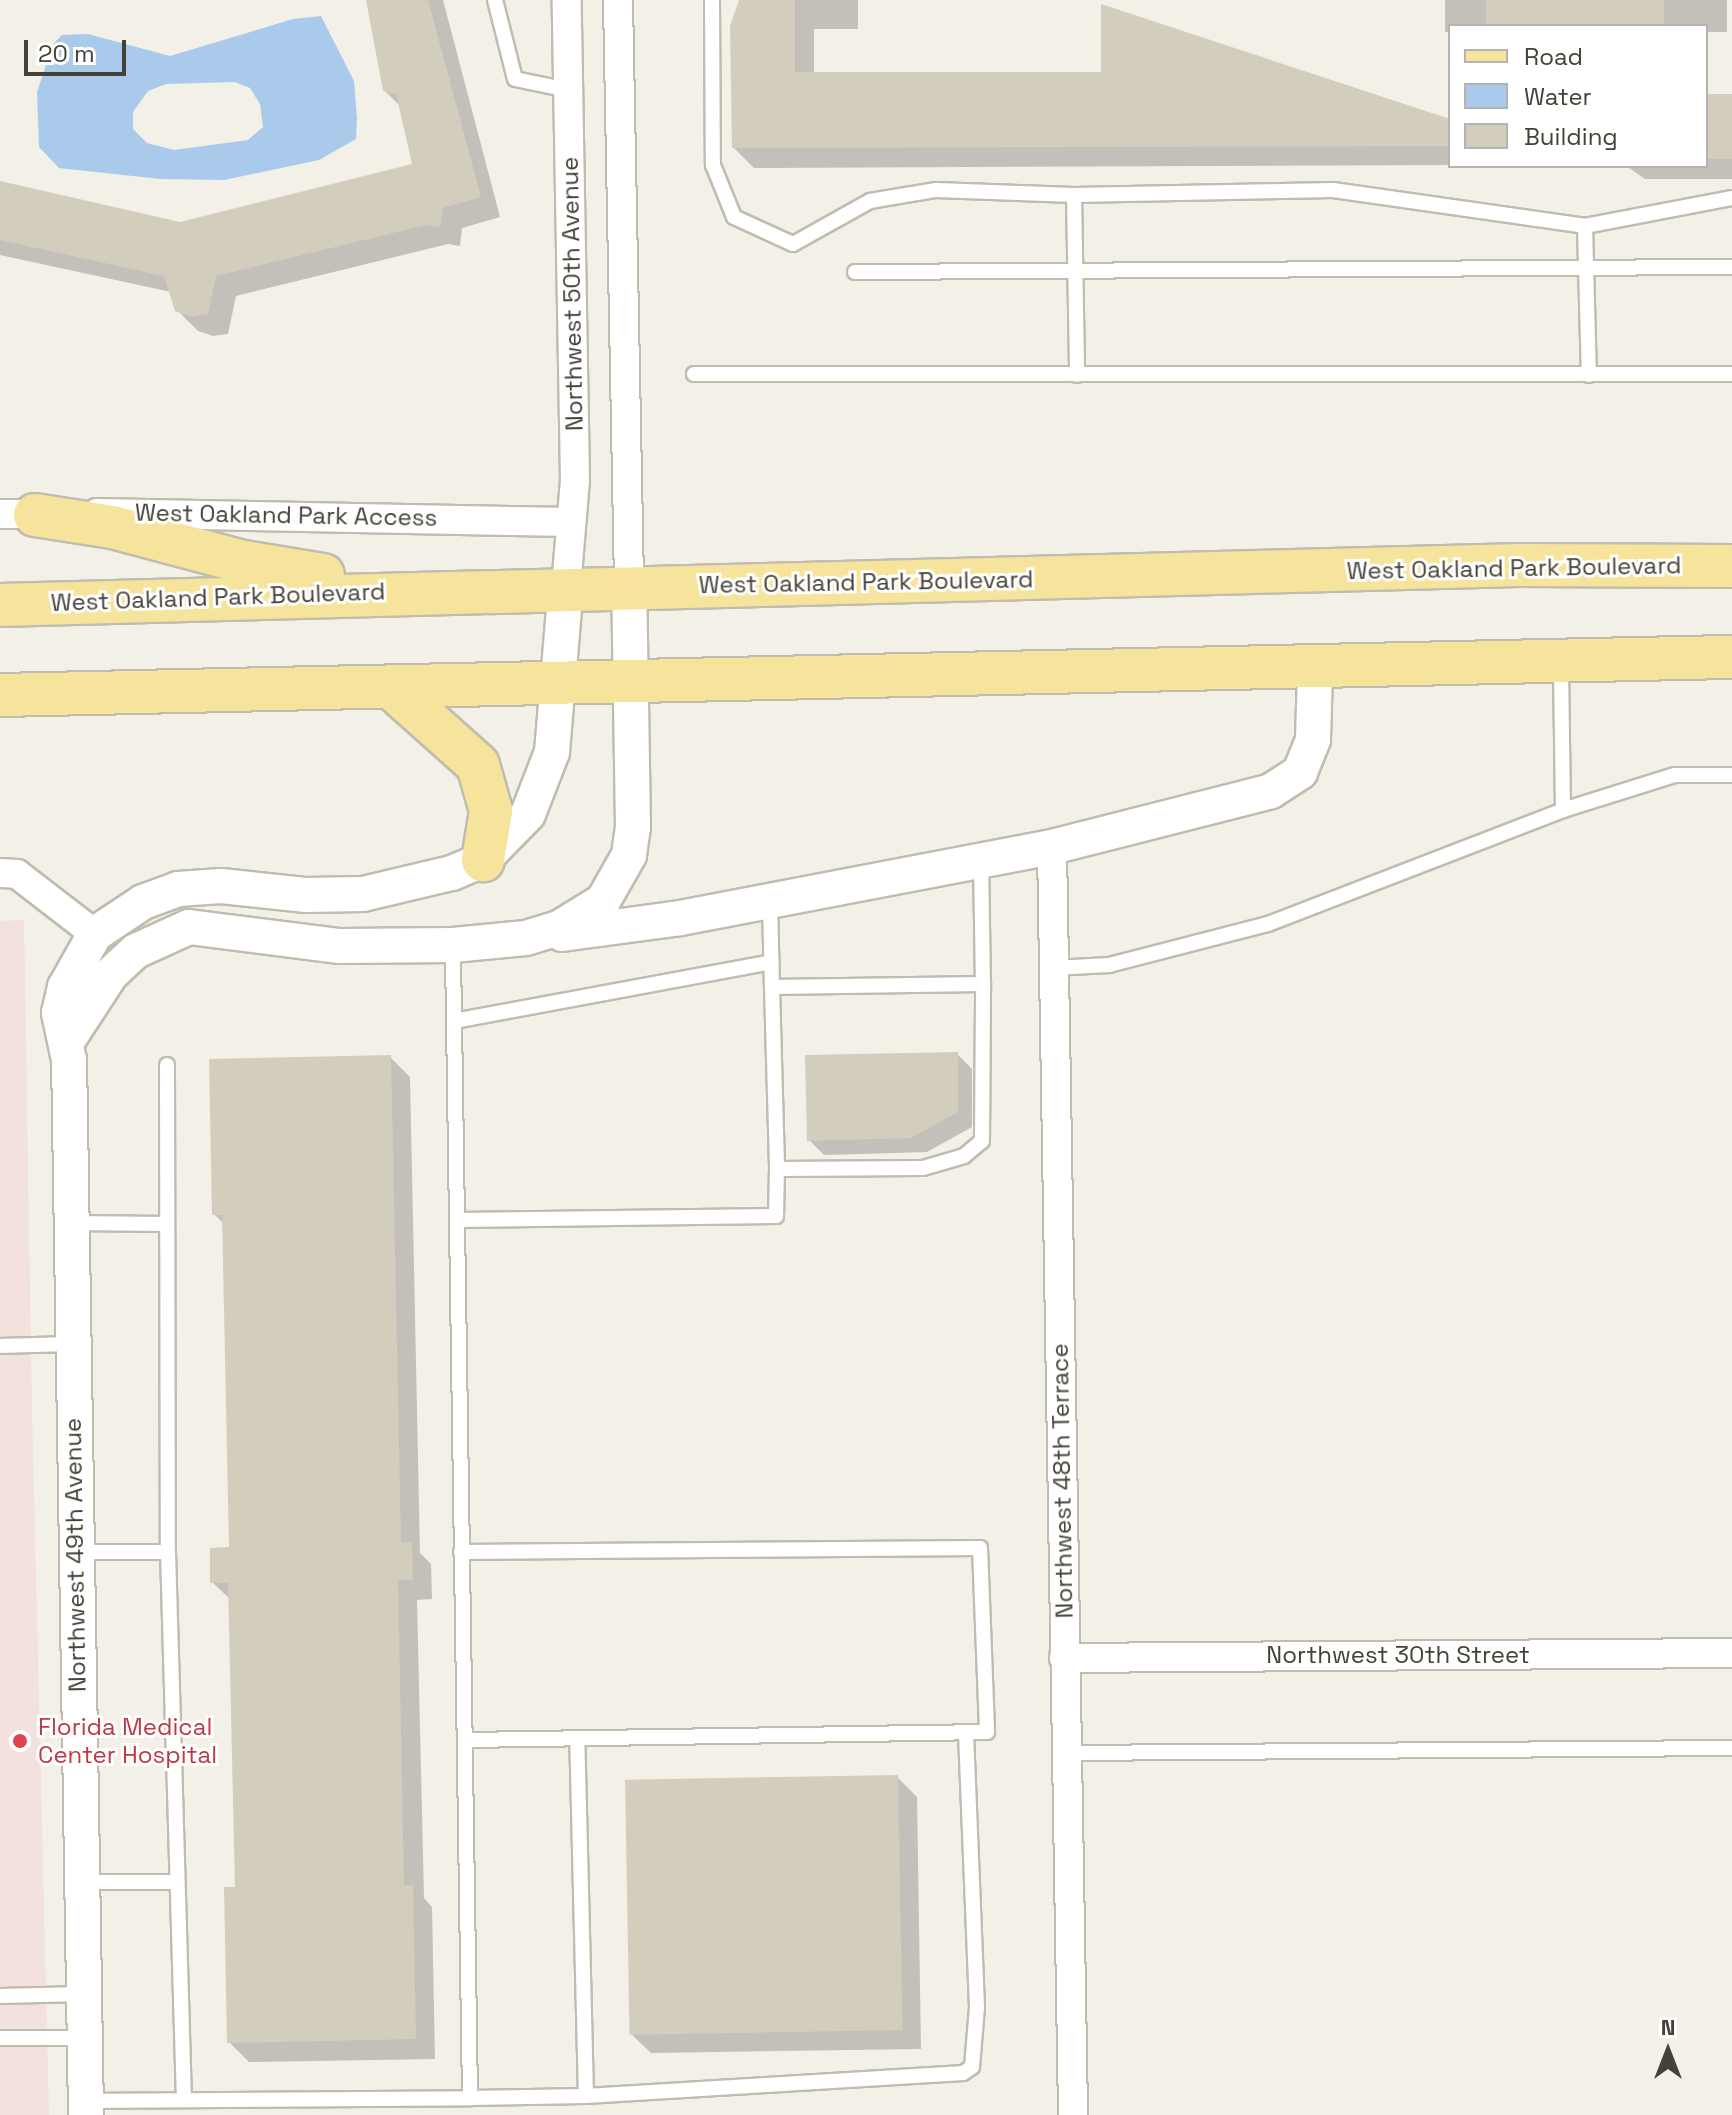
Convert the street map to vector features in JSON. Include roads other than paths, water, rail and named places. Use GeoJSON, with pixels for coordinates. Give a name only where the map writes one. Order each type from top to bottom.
{"type":"FeatureCollection","features":[{"type":"Feature","properties":{"kind":"main road"},"geometry":{"type":"LineString","coordinates":[[18,515],[112,527],[244,562],[411,590]]}},
{"type":"Feature","properties":{"kind":"main road","name":"West Oakland Park Boulevard"},"geometry":{"type":"LineString","coordinates":[[0,605],[411,590],[1519,565],[1732,566]]}},
{"type":"Feature","properties":{"kind":"main road"},"geometry":{"type":"LineString","coordinates":[[0,695],[1315,670],[1732,657]]}},
{"type":"Feature","properties":{"kind":"main road"},"geometry":{"type":"LineString","coordinates":[[392,688],[478,765],[491,811],[483,860]]}},
{"type":"Feature","properties":{"kind":"street","name":"Northwest 50th Avenue"},"geometry":{"type":"LineString","coordinates":[[566,587],[571,522],[567,0]]}},
{"type":"Feature","properties":{"kind":"street"},"geometry":{"type":"LineString","coordinates":[[526,938],[559,928],[603,901],[629,855],[635,801],[618,0]]}},
{"type":"Feature","properties":{"kind":"street","name":"West Oakland Park Access"},"geometry":{"type":"LineString","coordinates":[[18,515],[157,510],[571,522]]}},
{"type":"Feature","properties":{"kind":"street","name":"Northwest 49th Avenue"},"geometry":{"type":"LineString","coordinates":[[86,2108],[73,1552],[71,1223],[66,1043],[59,1013],[65,987],[95,934],[143,902],[178,889],[221,886],[363,894],[424,881],[483,860],[528,814],[552,752],[566,587]]}},
{"type":"Feature","properties":{"kind":"street"},"geometry":{"type":"LineString","coordinates":[[66,1043],[111,974],[136,951],[189,927],[340,946],[453,945],[526,938],[770,901],[1052,847],[1271,791],[1300,772],[1316,730],[1315,670]]}},
{"type":"Feature","properties":{"kind":"street","name":"Northwest 48th Terrace"},"geometry":{"type":"LineString","coordinates":[[1052,847],[1073,2115]]}},
{"type":"Feature","properties":{"kind":"street"},"geometry":{"type":"LineString","coordinates":[[0,873],[17,874],[95,934]]}},
{"type":"Feature","properties":{"kind":"street","name":"Northwest 30th Street"},"geometry":{"type":"LineString","coordinates":[[1064,1658],[1732,1653]]}},
{"type":"Feature","properties":{"kind":"lane"},"geometry":{"type":"LineString","coordinates":[[495,0],[515,79],[568,90]]}},
{"type":"Feature","properties":{"kind":"lane"},"geometry":{"type":"LineString","coordinates":[[712,0],[713,165],[734,217],[793,244],[870,201],[936,190],[1074,195],[1333,190],[1585,226],[1732,198]]}},
{"type":"Feature","properties":{"kind":"lane"},"geometry":{"type":"LineString","coordinates":[[1074,195],[1077,375]]}},
{"type":"Feature","properties":{"kind":"lane"},"geometry":{"type":"LineString","coordinates":[[1585,226],[1589,375]]}},
{"type":"Feature","properties":{"kind":"lane"},"geometry":{"type":"LineString","coordinates":[[855,272],[1732,267]]}},
{"type":"Feature","properties":{"kind":"lane"},"geometry":{"type":"LineString","coordinates":[[694,374],[1732,374]]}},
{"type":"Feature","properties":{"kind":"lane"},"geometry":{"type":"LineString","coordinates":[[1561,662],[1563,810]]}},
{"type":"Feature","properties":{"kind":"lane"},"geometry":{"type":"LineString","coordinates":[[1054,968],[1109,965],[1268,924],[1563,810],[1675,775],[1732,775]]}},
{"type":"Feature","properties":{"kind":"lane"},"geometry":{"type":"LineString","coordinates":[[777,1169],[923,1168],[964,1156],[982,1141],[981,860]]}},
{"type":"Feature","properties":{"kind":"lane"},"geometry":{"type":"LineString","coordinates":[[457,1220],[776,1216],[770,901]]}},
{"type":"Feature","properties":{"kind":"lane"},"geometry":{"type":"LineString","coordinates":[[453,945],[470,2098]]}},
{"type":"Feature","properties":{"kind":"lane"},"geometry":{"type":"LineString","coordinates":[[454,1021],[772,962]]}},
{"type":"Feature","properties":{"kind":"lane"},"geometry":{"type":"LineString","coordinates":[[772,987],[983,984]]}},
{"type":"Feature","properties":{"kind":"lane"},"geometry":{"type":"LineString","coordinates":[[167,1065],[168,1552],[175,1882],[184,2100]]}},
{"type":"Feature","properties":{"kind":"lane"},"geometry":{"type":"LineString","coordinates":[[71,1223],[167,1224]]}},
{"type":"Feature","properties":{"kind":"lane"},"geometry":{"type":"LineString","coordinates":[[0,1346],[73,1344]]}},
{"type":"Feature","properties":{"kind":"lane"},"geometry":{"type":"LineString","coordinates":[[461,1552],[980,1548],[987,1732],[966,1736],[465,1740]]}},
{"type":"Feature","properties":{"kind":"lane"},"geometry":{"type":"LineString","coordinates":[[73,1552],[168,1552]]}},
{"type":"Feature","properties":{"kind":"lane"},"geometry":{"type":"LineString","coordinates":[[86,2108],[184,2100],[586,2096],[963,2073],[972,2067],[977,2007],[966,1736]]}},
{"type":"Feature","properties":{"kind":"lane"},"geometry":{"type":"LineString","coordinates":[[577,1738],[586,2096]]}},
{"type":"Feature","properties":{"kind":"lane"},"geometry":{"type":"LineString","coordinates":[[1066,1753],[1732,1748]]}},
{"type":"Feature","properties":{"kind":"lane"},"geometry":{"type":"LineString","coordinates":[[81,1882],[175,1882]]}},
{"type":"Feature","properties":{"kind":"lane"},"geometry":{"type":"LineString","coordinates":[[0,1996],[83,1994]]}},
{"type":"Feature","properties":{"kind":"lane"},"geometry":{"type":"LineString","coordinates":[[0,2038],[85,2038]]}},
{"type":"Feature","properties":{"kind":"water"},"geometry":{"type":"Polygon","coordinates":[[[321,16],[354,81],[356,139],[319,160],[224,180],[160,179],[59,168],[39,147],[37,92],[53,44],[62,35],[88,34],[170,56],[293,19],[321,16]],[[235,82],[166,84],[148,91],[133,112],[133,129],[147,143],[174,150],[248,140],[263,127],[260,104],[250,88],[235,82]]]}},
{"type":"Feature","properties":{"kind":"place","name":"Florida Medical Center Hospital"},"geometry":{"type":"Point","coordinates":[20,1741]}}]}
